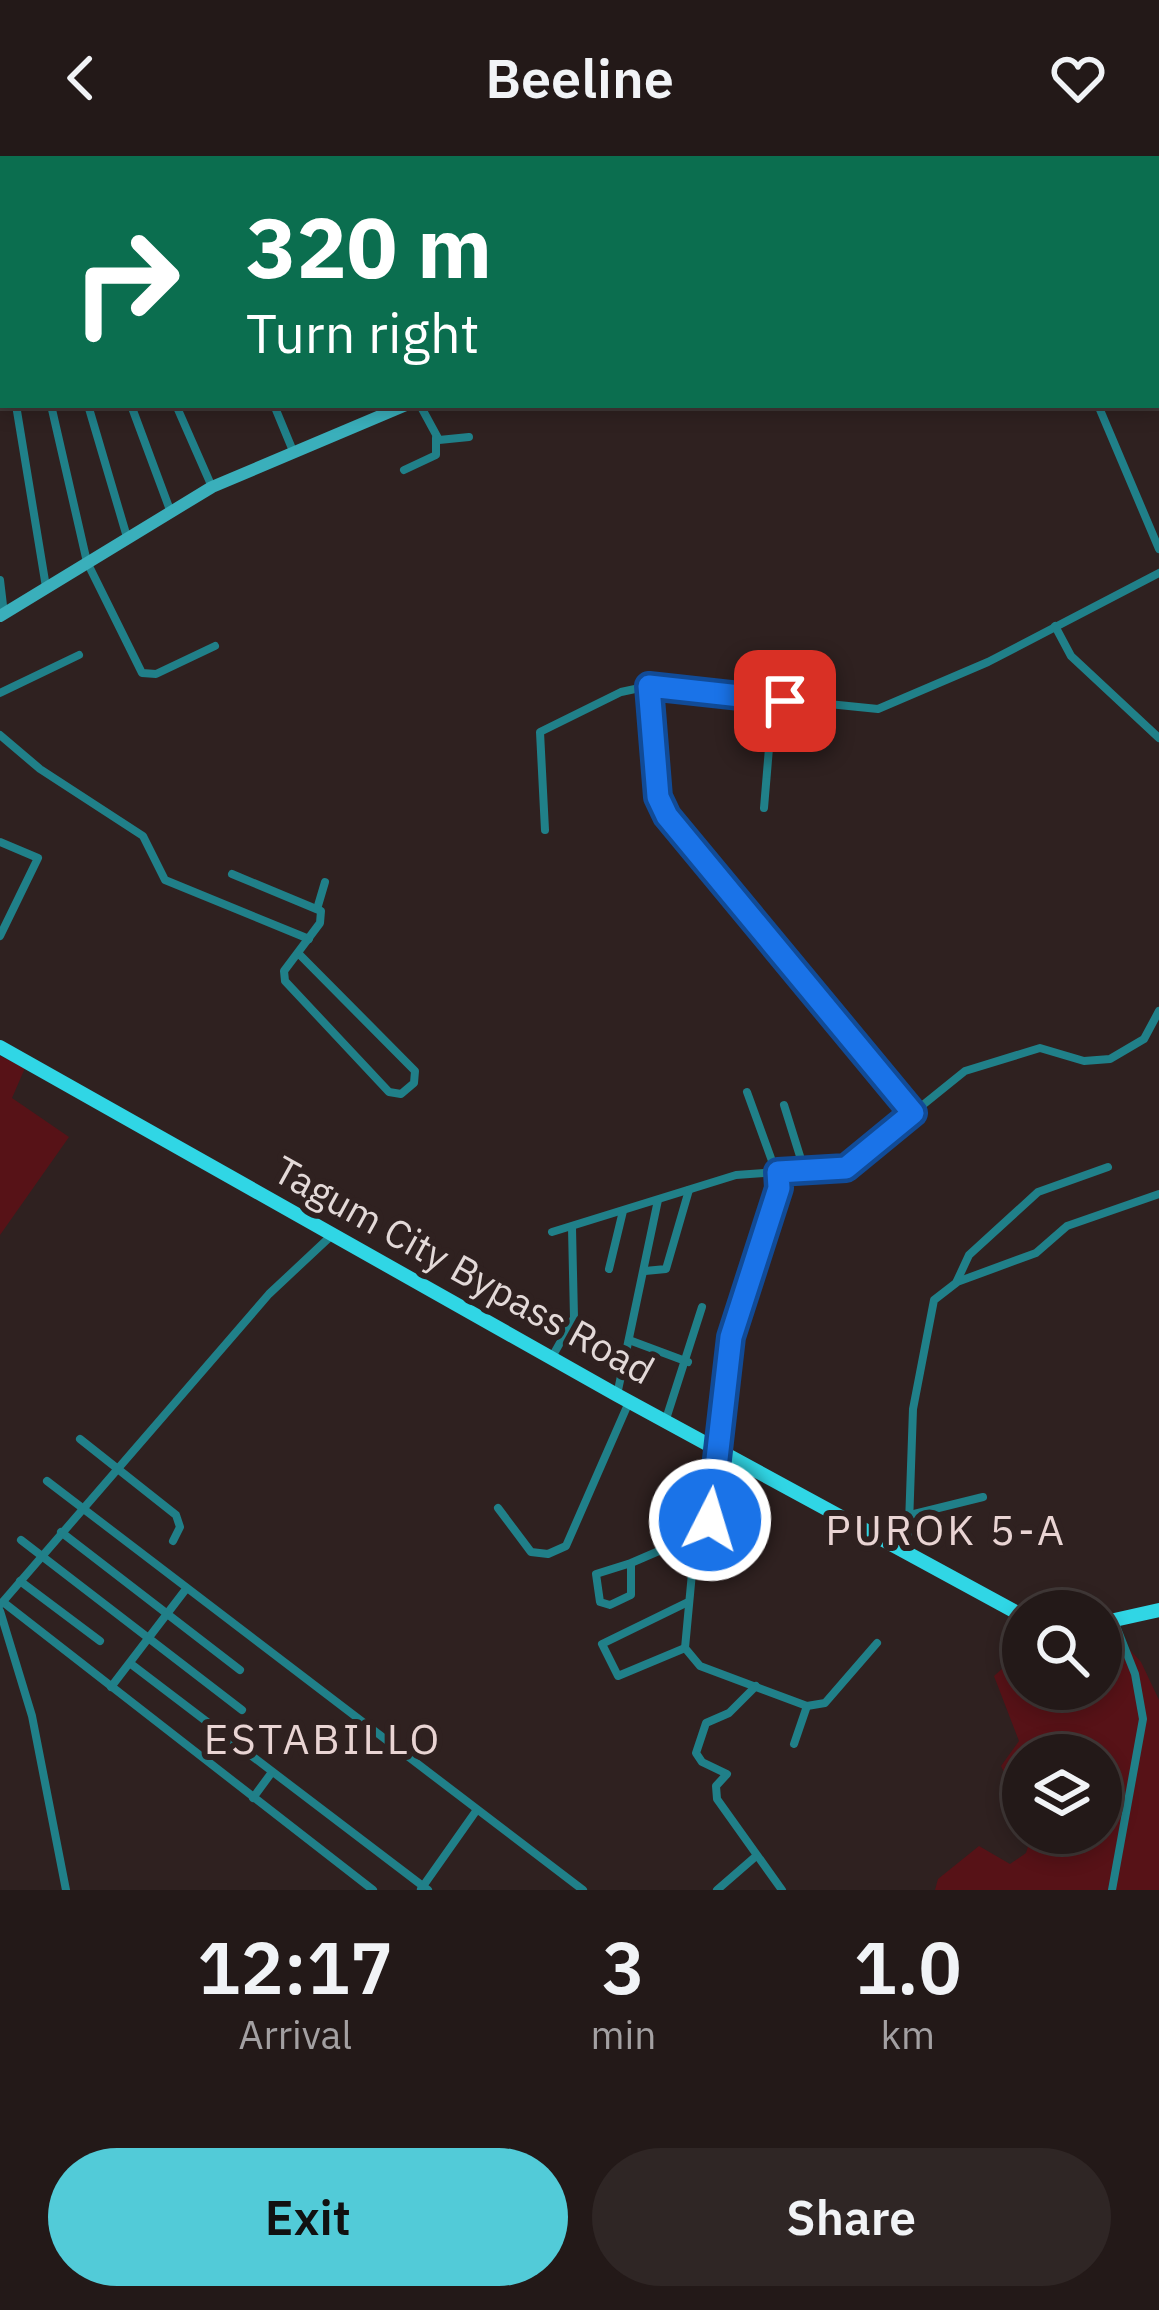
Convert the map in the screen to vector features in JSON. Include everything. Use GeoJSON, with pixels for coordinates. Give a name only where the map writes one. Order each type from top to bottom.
{"type":"FeatureCollection","features":[{"type":"Feature","properties":{"kind":"main road"},"geometry":{"type":"LineString","coordinates":[[2,615],[212,487],[399,408]]}},
{"type":"Feature","properties":{"kind":"main road","name":"Tagum City Bypass Road"},"geometry":{"type":"LineString","coordinates":[[0,1047],[623,1399],[1002,1605]]}},
{"type":"Feature","properties":{"kind":"main road"},"geometry":{"type":"LineString","coordinates":[[1122,1619],[1159,1610]]}},
{"type":"Feature","properties":{"kind":"street"},"geometry":{"type":"LineString","coordinates":[[16,408],[46,587]]}},
{"type":"Feature","properties":{"kind":"street"},"geometry":{"type":"LineString","coordinates":[[52,408],[87,562],[146,676],[215,646]]}},
{"type":"Feature","properties":{"kind":"street"},"geometry":{"type":"LineString","coordinates":[[89,408],[127,537]]}},
{"type":"Feature","properties":{"kind":"street"},"geometry":{"type":"LineString","coordinates":[[132,408],[170,510]]}},
{"type":"Feature","properties":{"kind":"street"},"geometry":{"type":"LineString","coordinates":[[177,408],[212,487]]}},
{"type":"Feature","properties":{"kind":"street"},"geometry":{"type":"LineString","coordinates":[[275,408],[292,451]]}},
{"type":"Feature","properties":{"kind":"street"},"geometry":{"type":"LineString","coordinates":[[404,470],[436,455],[436,438],[421,408]]}},
{"type":"Feature","properties":{"kind":"street"},"geometry":{"type":"LineString","coordinates":[[1099,408],[1159,549]]}},
{"type":"Feature","properties":{"kind":"street"},"geometry":{"type":"LineString","coordinates":[[436,438],[469,437]]}},
{"type":"Feature","properties":{"kind":"street"},"geometry":{"type":"LineString","coordinates":[[545,830],[542,730],[621,692],[649,686],[878,709],[988,662],[1159,573]]}},
{"type":"Feature","properties":{"kind":"street"},"geometry":{"type":"LineString","coordinates":[[0,580],[2,615]]}},
{"type":"Feature","properties":{"kind":"street"},"geometry":{"type":"LineString","coordinates":[[1055,626],[1070,656],[1159,738]]}},
{"type":"Feature","properties":{"kind":"street"},"geometry":{"type":"LineString","coordinates":[[0,693],[79,656]]}},
{"type":"Feature","properties":{"kind":"street"},"geometry":{"type":"LineString","coordinates":[[649,686],[658,797],[667,816],[913,1113]]}},
{"type":"Feature","properties":{"kind":"street"},"geometry":{"type":"LineString","coordinates":[[764,808],[773,700]]}},
{"type":"Feature","properties":{"kind":"street"},"geometry":{"type":"LineString","coordinates":[[0,735],[11,748],[143,836],[165,880],[308,939]]}},
{"type":"Feature","properties":{"kind":"street"},"geometry":{"type":"LineString","coordinates":[[0,760],[11,748]]}},
{"type":"Feature","properties":{"kind":"street"},"geometry":{"type":"LineString","coordinates":[[0,842],[38,858],[0,936]]}},
{"type":"Feature","properties":{"kind":"street"},"geometry":{"type":"LineString","coordinates":[[232,874],[317,909],[323,917],[284,976],[296,995],[389,1092],[401,1094],[414,1083],[415,1071],[299,954]]}},
{"type":"Feature","properties":{"kind":"street"},"geometry":{"type":"LineString","coordinates":[[317,909],[325,882]]}},
{"type":"Feature","properties":{"kind":"street"},"geometry":{"type":"LineString","coordinates":[[0,907],[12,913]]}},
{"type":"Feature","properties":{"kind":"street"},"geometry":{"type":"LineString","coordinates":[[552,1232],[736,1174],[838,1170],[857,1162],[965,1071],[1021,1050],[1053,1049],[1084,1061],[1122,1054],[1144,1039],[1159,1011]]}},
{"type":"Feature","properties":{"kind":"street"},"geometry":{"type":"LineString","coordinates":[[747,1092],[778,1172],[779,1188],[731,1337],[710,1520],[688,1602],[685,1648],[700,1666],[807,1706],[825,1702],[877,1642]]}},
{"type":"Feature","properties":{"kind":"street"},"geometry":{"type":"LineString","coordinates":[[784,1105],[804,1169]]}},
{"type":"Feature","properties":{"kind":"street"},"geometry":{"type":"LineString","coordinates":[[956,1283],[969,1255],[1038,1192],[1108,1167]]}},
{"type":"Feature","properties":{"kind":"street"},"geometry":{"type":"LineString","coordinates":[[645,1271],[666,1269],[689,1189]]}},
{"type":"Feature","properties":{"kind":"street"},"geometry":{"type":"LineString","coordinates":[[908,1554],[918,1370],[934,1300],[956,1283],[1036,1253],[1067,1226],[1159,1194]]}},
{"type":"Feature","properties":{"kind":"street"},"geometry":{"type":"LineString","coordinates":[[498,1508],[531,1552],[548,1554],[566,1546],[623,1399],[629,1340],[658,1200]]}},
{"type":"Feature","properties":{"kind":"street"},"geometry":{"type":"LineString","coordinates":[[609,1269],[623,1210]]}},
{"type":"Feature","properties":{"kind":"street"},"geometry":{"type":"LineString","coordinates":[[552,1357],[574,1318],[572,1228]]}},
{"type":"Feature","properties":{"kind":"street"},"geometry":{"type":"LineString","coordinates":[[1,1606],[114,1467],[269,1294],[334,1234]]}},
{"type":"Feature","properties":{"kind":"street"},"geometry":{"type":"LineString","coordinates":[[665,1421],[688,1362],[702,1307]]}},
{"type":"Feature","properties":{"kind":"street"},"geometry":{"type":"LineString","coordinates":[[629,1340],[688,1362]]}},
{"type":"Feature","properties":{"kind":"street"},"geometry":{"type":"LineString","coordinates":[[80,1439],[176,1515],[180,1527],[173,1541]]}},
{"type":"Feature","properties":{"kind":"street"},"geometry":{"type":"LineString","coordinates":[[47,1481],[583,1890]]}},
{"type":"Feature","properties":{"kind":"street"},"geometry":{"type":"LineString","coordinates":[[910,1515],[983,1497]]}},
{"type":"Feature","properties":{"kind":"street"},"geometry":{"type":"LineString","coordinates":[[668,1516],[710,1520]]}},
{"type":"Feature","properties":{"kind":"street"},"geometry":{"type":"LineString","coordinates":[[631,1563],[631,1595],[610,1604],[600,1602],[596,1574],[705,1531]]}},
{"type":"Feature","properties":{"kind":"street"},"geometry":{"type":"LineString","coordinates":[[61,1532],[240,1670]]}},
{"type":"Feature","properties":{"kind":"street"},"geometry":{"type":"LineString","coordinates":[[21,1540],[242,1710]]}},
{"type":"Feature","properties":{"kind":"street"},"geometry":{"type":"LineString","coordinates":[[20,1581],[100,1641]]}},
{"type":"Feature","properties":{"kind":"street"},"geometry":{"type":"LineString","coordinates":[[112,1688],[186,1589]]}},
{"type":"Feature","properties":{"kind":"street"},"geometry":{"type":"LineString","coordinates":[[685,1648],[618,1676],[602,1644],[688,1602]]}},
{"type":"Feature","properties":{"kind":"street"},"geometry":{"type":"LineString","coordinates":[[1,1606],[374,1890]]}},
{"type":"Feature","properties":{"kind":"street"},"geometry":{"type":"LineString","coordinates":[[1,1606],[32,1715],[66,1890]]}},
{"type":"Feature","properties":{"kind":"street"},"geometry":{"type":"LineString","coordinates":[[1112,1890],[1143,1720],[1135,1674],[1122,1649]]}},
{"type":"Feature","properties":{"kind":"street"},"geometry":{"type":"LineString","coordinates":[[131,1664],[423,1889],[476,1811]]}},
{"type":"Feature","properties":{"kind":"street"},"geometry":{"type":"LineString","coordinates":[[756,1686],[727,1714],[712,1718],[696,1746],[702,1762],[727,1774],[716,1786],[717,1799],[782,1890]]}},
{"type":"Feature","properties":{"kind":"street"},"geometry":{"type":"LineString","coordinates":[[794,1744],[807,1706]]}},
{"type":"Feature","properties":{"kind":"street"},"geometry":{"type":"LineString","coordinates":[[253,1798],[272,1772]]}},
{"type":"Feature","properties":{"kind":"street"},"geometry":{"type":"LineString","coordinates":[[717,1890],[755,1857]]}},
{"type":"Feature","properties":{"kind":"shaded area"},"geometry":{"type":"Polygon","coordinates":[[[0,1056],[25,1068],[12,1098],[69,1137],[0,1235],[0,1056]]]}},
{"type":"Feature","properties":{"kind":"shaded area"},"geometry":{"type":"Polygon","coordinates":[[[1122,1641],[1141,1662],[1159,1700],[1159,1890],[935,1890],[938,1879],[979,1846],[1010,1864],[1025,1854],[1122,1854],[1122,1734],[1016,1734],[1007,1710],[1122,1710],[1122,1641]]]}},
{"type":"Feature","properties":{"kind":"shaded area"},"geometry":{"type":"Polygon","coordinates":[[[1002,1669],[1002,1697],[994,1676],[1002,1669]]]}},
{"type":"Feature","properties":{"kind":"district","name":"PUROK 5-A"},"geometry":{"type":"Point","coordinates":[946,1530]}},
{"type":"Feature","properties":{"kind":"district","name":"ESTABILLO"},"geometry":{"type":"Point","coordinates":[323,1739]}},
{"type":"Feature","properties":{"kind":"route"},"geometry":{"type":"LineString","coordinates":[[710,1520],[722,1382],[731,1337],[779,1188],[778,1172],[846,1168],[881,1144],[913,1113],[667,816],[658,797],[649,686],[785,701]]}}]}
